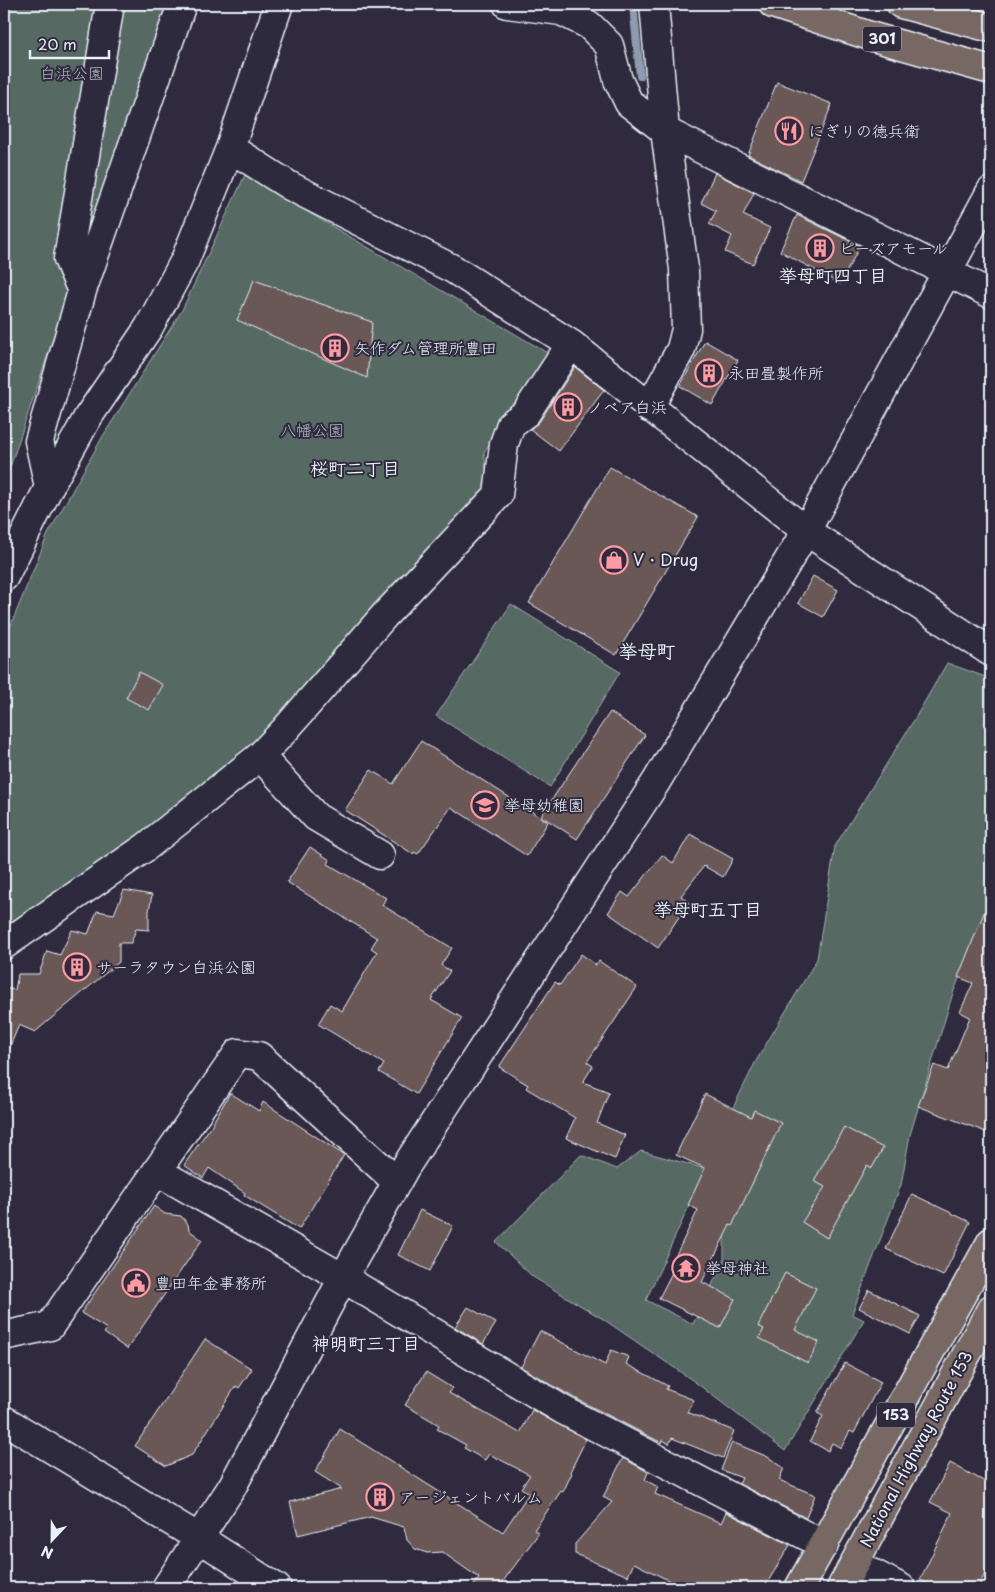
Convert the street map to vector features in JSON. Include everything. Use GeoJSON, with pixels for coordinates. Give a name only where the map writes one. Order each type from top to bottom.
{"type":"FeatureCollection","features":[{"type":"Feature","properties":{"kind":"highway","name":"301"},"geometry":{"type":"LineString","coordinates":[[773,4],[873,37],[991,70]]}},
{"type":"Feature","properties":{"kind":"highway","name":"301"},"geometry":{"type":"LineString","coordinates":[[901,4],[991,28]]}},
{"type":"Feature","properties":{"kind":"highway","name":"National Highway Route 153"},"geometry":{"type":"LineString","coordinates":[[799,1588],[991,1242]]}},
{"type":"Feature","properties":{"kind":"highway","name":"National Highway Route 153"},"geometry":{"type":"LineString","coordinates":[[841,1588],[990,1315]]}},
{"type":"Feature","properties":{"kind":"street"},"geometry":{"type":"LineString","coordinates":[[82,291],[68,259],[110,4]]}},
{"type":"Feature","properties":{"kind":"street"},"geometry":{"type":"LineString","coordinates":[[49,487],[40,441],[82,291],[182,4]]}},
{"type":"Feature","properties":{"kind":"street"},"geometry":{"type":"LineString","coordinates":[[4,577],[49,487],[88,417],[149,328],[185,260],[230,148],[279,4]]}},
{"type":"Feature","properties":{"kind":"street"},"geometry":{"type":"LineString","coordinates":[[507,4],[561,11],[589,24],[608,45],[618,80],[629,103],[665,131],[991,294]]}},
{"type":"Feature","properties":{"kind":"street"},"geometry":{"type":"LineString","coordinates":[[647,406],[681,349],[686,328],[684,269],[665,131],[654,4]]}},
{"type":"Feature","properties":{"kind":"street"},"geometry":{"type":"LineString","coordinates":[[230,148],[290,186],[453,269],[572,344],[647,406],[806,531],[991,652]]}},
{"type":"Feature","properties":{"kind":"street"},"geometry":{"type":"LineString","coordinates":[[166,1588],[232,1487],[343,1278],[397,1182],[656,782],[806,531],[949,272],[991,191]]}},
{"type":"Feature","properties":{"kind":"street"},"geometry":{"type":"LineString","coordinates":[[4,945],[146,847],[260,756],[384,616],[498,496],[504,444],[511,424],[526,413],[572,344]]}},
{"type":"Feature","properties":{"kind":"street"},"geometry":{"type":"LineString","coordinates":[[260,756],[316,817],[380,855]]}},
{"type":"Feature","properties":{"kind":"street"},"geometry":{"type":"LineString","coordinates":[[4,1333],[8,1335],[50,1326],[238,1053],[259,1056],[397,1182]]}},
{"type":"Feature","properties":{"kind":"street"},"geometry":{"type":"LineString","coordinates":[[157,1171],[343,1278],[563,1410],[824,1545]]}},
{"type":"Feature","properties":{"kind":"street"},"geometry":{"type":"LineString","coordinates":[[959,1300],[990,1315]]}},
{"type":"Feature","properties":{"kind":"street"},"geometry":{"type":"LineString","coordinates":[[4,1420],[199,1538],[277,1588]]}},
{"type":"Feature","properties":{"kind":"street"},"geometry":{"type":"LineString","coordinates":[[855,1564],[901,1588]]}},
{"type":"Feature","properties":{"kind":"green space","name":"白浜公園"},"geometry":{"type":"Polygon","coordinates":[[[4,4],[166,4],[4,485],[4,4]]]}},
{"type":"Feature","properties":{"kind":"green space","name":"八幡公園"},"geometry":{"type":"Polygon","coordinates":[[[245,175],[551,355],[484,452],[489,490],[384,616],[220,777],[4,937],[4,642],[48,534],[103,436],[182,310],[245,175]]]}},
{"type":"Feature","properties":{"kind":"green space"},"geometry":{"type":"Polygon","coordinates":[[[511,604],[620,672],[550,787],[436,716],[511,604]]]}},
{"type":"Feature","properties":{"kind":"green space"},"geometry":{"type":"Polygon","coordinates":[[[947,663],[991,679],[991,903],[953,993],[910,1135],[901,1185],[852,1314],[864,1320],[785,1451],[695,1382],[603,1319],[533,1277],[496,1242],[581,1155],[617,1169],[641,1151],[706,1169],[646,1300],[693,1324],[724,1260],[725,1124],[756,1061],[817,959],[835,846],[914,720],[947,663]]]}},
{"type":"Feature","properties":{"kind":"building","name":"にぎりの徳兵衛"},"geometry":{"type":"Polygon","coordinates":[[[777,82],[832,104],[801,181],[748,155],[777,82]]]}},
{"type":"Feature","properties":{"kind":"building"},"geometry":{"type":"Polygon","coordinates":[[[715,173],[754,193],[743,215],[770,228],[753,264],[725,252],[732,236],[709,224],[716,211],[701,203],[715,173]]]}},
{"type":"Feature","properties":{"kind":"building","name":"ピーズアモール"},"geometry":{"type":"Polygon","coordinates":[[[797,215],[860,246],[840,284],[780,251],[797,215]]]}},
{"type":"Feature","properties":{"kind":"building","name":"矢作ダム管理所豊田"},"geometry":{"type":"Polygon","coordinates":[[[254,280],[372,322],[367,378],[237,320],[254,280]]]}},
{"type":"Feature","properties":{"kind":"building","name":"永田畳製作所"},"geometry":{"type":"Polygon","coordinates":[[[705,341],[738,360],[712,405],[680,386],[705,341]]]}},
{"type":"Feature","properties":{"kind":"building","name":"ノベア白浜"},"geometry":{"type":"Polygon","coordinates":[[[575,367],[604,390],[559,451],[530,429],[539,422],[575,367]]]}},
{"type":"Feature","properties":{"kind":"building","name":"V・Drug"},"geometry":{"type":"Polygon","coordinates":[[[610,467],[698,517],[616,655],[529,603],[610,467]]]}},
{"type":"Feature","properties":{"kind":"building"},"geometry":{"type":"Polygon","coordinates":[[[813,576],[838,590],[823,617],[798,603],[813,576]]]}},
{"type":"Feature","properties":{"kind":"building"},"geometry":{"type":"Polygon","coordinates":[[[139,672],[163,685],[149,710],[126,698],[139,672]]]}},
{"type":"Feature","properties":{"kind":"building"},"geometry":{"type":"Polygon","coordinates":[[[610,712],[645,735],[577,839],[541,816],[610,712]]]}},
{"type":"Feature","properties":{"kind":"building"},"geometry":{"type":"Polygon","coordinates":[[[421,741],[548,822],[527,856],[451,807],[418,854],[414,852],[413,854],[345,810],[371,770],[393,784],[421,741]]]}},
{"type":"Feature","properties":{"kind":"building"},"geometry":{"type":"Polygon","coordinates":[[[690,834],[733,859],[723,877],[704,866],[681,896],[689,902],[658,948],[608,913],[622,892],[629,897],[662,855],[673,863],[690,834]]]}},
{"type":"Feature","properties":{"kind":"building"},"geometry":{"type":"Polygon","coordinates":[[[310,847],[330,860],[328,864],[386,898],[382,905],[452,948],[441,965],[450,971],[431,1000],[462,1018],[416,1094],[379,1072],[384,1064],[318,1024],[330,1004],[342,1011],[377,952],[371,948],[377,938],[287,882],[310,847]]]}},
{"type":"Feature","properties":{"kind":"building","name":"サーラタウン白浜公園"},"geometry":{"type":"Polygon","coordinates":[[[124,890],[152,895],[149,911],[149,930],[136,929],[131,943],[119,943],[119,962],[35,1032],[19,1025],[4,1060],[4,988],[15,990],[18,974],[39,974],[47,951],[60,955],[72,930],[88,934],[97,911],[114,914],[124,890]]]}},
{"type":"Feature","properties":{"kind":"building"},"geometry":{"type":"Polygon","coordinates":[[[990,898],[991,1134],[918,1106],[934,1065],[948,1070],[970,1017],[960,1012],[973,983],[958,977],[990,898]]]}},
{"type":"Feature","properties":{"kind":"building"},"geometry":{"type":"Polygon","coordinates":[[[581,954],[596,965],[599,961],[637,987],[587,1062],[593,1066],[583,1082],[609,1092],[597,1123],[625,1135],[615,1159],[566,1138],[575,1118],[526,1088],[528,1085],[499,1067],[555,982],[560,985],[581,954]]]}},
{"type":"Feature","properties":{"kind":"building"},"geometry":{"type":"Polygon","coordinates":[[[230,1093],[259,1111],[263,1102],[344,1155],[299,1229],[244,1195],[245,1193],[209,1168],[203,1178],[184,1165],[211,1126],[230,1093]]]}},
{"type":"Feature","properties":{"kind":"building"},"geometry":{"type":"Polygon","coordinates":[[[705,1094],[751,1117],[754,1110],[781,1123],[732,1226],[730,1225],[702,1282],[735,1299],[720,1328],[659,1298],[677,1263],[673,1261],[698,1210],[688,1205],[705,1168],[676,1155],[705,1094]]]}},
{"type":"Feature","properties":{"kind":"building"},"geometry":{"type":"Polygon","coordinates":[[[844,1127],[883,1148],[872,1168],[867,1165],[827,1238],[802,1222],[825,1187],[814,1181],[844,1127]]]}},
{"type":"Feature","properties":{"kind":"building"},"geometry":{"type":"Polygon","coordinates":[[[912,1194],[970,1222],[943,1276],[886,1249],[912,1194]]]}},
{"type":"Feature","properties":{"kind":"building","name":"豊田年金事務所"},"geometry":{"type":"Polygon","coordinates":[[[154,1206],[165,1214],[181,1216],[188,1224],[189,1230],[202,1240],[127,1349],[104,1333],[107,1329],[81,1313],[154,1206]]]}},
{"type":"Feature","properties":{"kind":"building"},"geometry":{"type":"Polygon","coordinates":[[[420,1210],[453,1226],[430,1271],[398,1255],[420,1210]]]}},
{"type":"Feature","properties":{"kind":"building"},"geometry":{"type":"Polygon","coordinates":[[[785,1273],[816,1288],[795,1330],[819,1342],[808,1363],[759,1338],[764,1329],[758,1326],[785,1273]]]}},
{"type":"Feature","properties":{"kind":"building"},"geometry":{"type":"Polygon","coordinates":[[[869,1290],[920,1316],[910,1334],[859,1308],[869,1290]]]}},
{"type":"Feature","properties":{"kind":"building"},"geometry":{"type":"Polygon","coordinates":[[[468,1307],[496,1323],[483,1344],[455,1327],[468,1307]]]}},
{"type":"Feature","properties":{"kind":"building"},"geometry":{"type":"Polygon","coordinates":[[[540,1331],[605,1365],[611,1350],[629,1357],[626,1364],[668,1386],[666,1389],[694,1400],[687,1412],[734,1431],[723,1458],[672,1438],[669,1444],[663,1440],[662,1443],[571,1396],[521,1367],[540,1331]]]}},
{"type":"Feature","properties":{"kind":"building"},"geometry":{"type":"Polygon","coordinates":[[[205,1339],[252,1369],[239,1388],[236,1386],[192,1455],[166,1466],[135,1446],[205,1339]]]}},
{"type":"Feature","properties":{"kind":"building"},"geometry":{"type":"Polygon","coordinates":[[[845,1363],[881,1382],[854,1433],[850,1431],[841,1448],[832,1443],[828,1451],[810,1441],[823,1416],[817,1413],[845,1363]]]}},
{"type":"Feature","properties":{"kind":"building"},"geometry":{"type":"Polygon","coordinates":[[[426,1372],[452,1388],[449,1393],[520,1433],[532,1410],[586,1439],[570,1472],[572,1473],[563,1492],[561,1491],[534,1530],[539,1533],[498,1588],[472,1588],[479,1578],[442,1552],[427,1553],[415,1549],[407,1540],[404,1527],[371,1517],[298,1535],[290,1502],[342,1489],[315,1472],[340,1429],[503,1532],[529,1493],[521,1488],[530,1475],[489,1454],[485,1460],[464,1448],[466,1445],[437,1429],[439,1425],[405,1405],[426,1372]]]}},
{"type":"Feature","properties":{"kind":"building"},"geometry":{"type":"Polygon","coordinates":[[[732,1442],[768,1457],[784,1468],[779,1480],[815,1495],[806,1518],[739,1484],[742,1478],[721,1470],[732,1442]]]}},
{"type":"Feature","properties":{"kind":"building"},"geometry":{"type":"Polygon","coordinates":[[[623,1458],[648,1472],[645,1480],[658,1487],[655,1494],[721,1523],[726,1512],[790,1545],[764,1588],[669,1588],[672,1582],[634,1563],[628,1576],[575,1554],[575,1544],[612,1502],[603,1497],[623,1458]]]}},
{"type":"Feature","properties":{"kind":"building"},"geometry":{"type":"Polygon","coordinates":[[[950,1463],[991,1485],[991,1561],[978,1588],[937,1588],[920,1580],[952,1513],[930,1502],[950,1463]]]}},
{"type":"Feature","properties":{"kind":"waterway"},"geometry":{"type":"LineString","coordinates":[[633,4],[640,76]]}},
{"type":"Feature","properties":{"kind":"place","name":"にぎりの徳兵衛"},"geometry":{"type":"Point","coordinates":[789,131]}},
{"type":"Feature","properties":{"kind":"place","name":"ピーズアモール"},"geometry":{"type":"Point","coordinates":[820,248]}},
{"type":"Feature","properties":{"kind":"place","name":"矢作ダム管理所豊田"},"geometry":{"type":"Point","coordinates":[335,348]}},
{"type":"Feature","properties":{"kind":"place","name":"永田畳製作所"},"geometry":{"type":"Point","coordinates":[709,373]}},
{"type":"Feature","properties":{"kind":"place","name":"ノベア白浜"},"geometry":{"type":"Point","coordinates":[568,407]}},
{"type":"Feature","properties":{"kind":"place","name":"V・Drug"},"geometry":{"type":"Point","coordinates":[614,560]}},
{"type":"Feature","properties":{"kind":"place","name":"挙母幼稚園"},"geometry":{"type":"Point","coordinates":[485,805]}},
{"type":"Feature","properties":{"kind":"place","name":"サーラタウン白浜公園"},"geometry":{"type":"Point","coordinates":[77,967]}},
{"type":"Feature","properties":{"kind":"place","name":"挙母神社"},"geometry":{"type":"Point","coordinates":[686,1268]}},
{"type":"Feature","properties":{"kind":"place","name":"豊田年金事務所"},"geometry":{"type":"Point","coordinates":[136,1283]}},
{"type":"Feature","properties":{"kind":"place","name":"アージェントバルム"},"geometry":{"type":"Point","coordinates":[380,1497]}},
{"type":"Feature","properties":{"kind":"district","name":"挙母町四丁目"},"geometry":{"type":"Point","coordinates":[833,276]}},
{"type":"Feature","properties":{"kind":"district","name":"桜町二丁目"},"geometry":{"type":"Point","coordinates":[355,469]}},
{"type":"Feature","properties":{"kind":"district","name":"挙母町"},"geometry":{"type":"Point","coordinates":[647,651]}},
{"type":"Feature","properties":{"kind":"district","name":"挙母町五丁目"},"geometry":{"type":"Point","coordinates":[708,910]}},
{"type":"Feature","properties":{"kind":"district","name":"神明町三丁目"},"geometry":{"type":"Point","coordinates":[366,1344]}}]}
